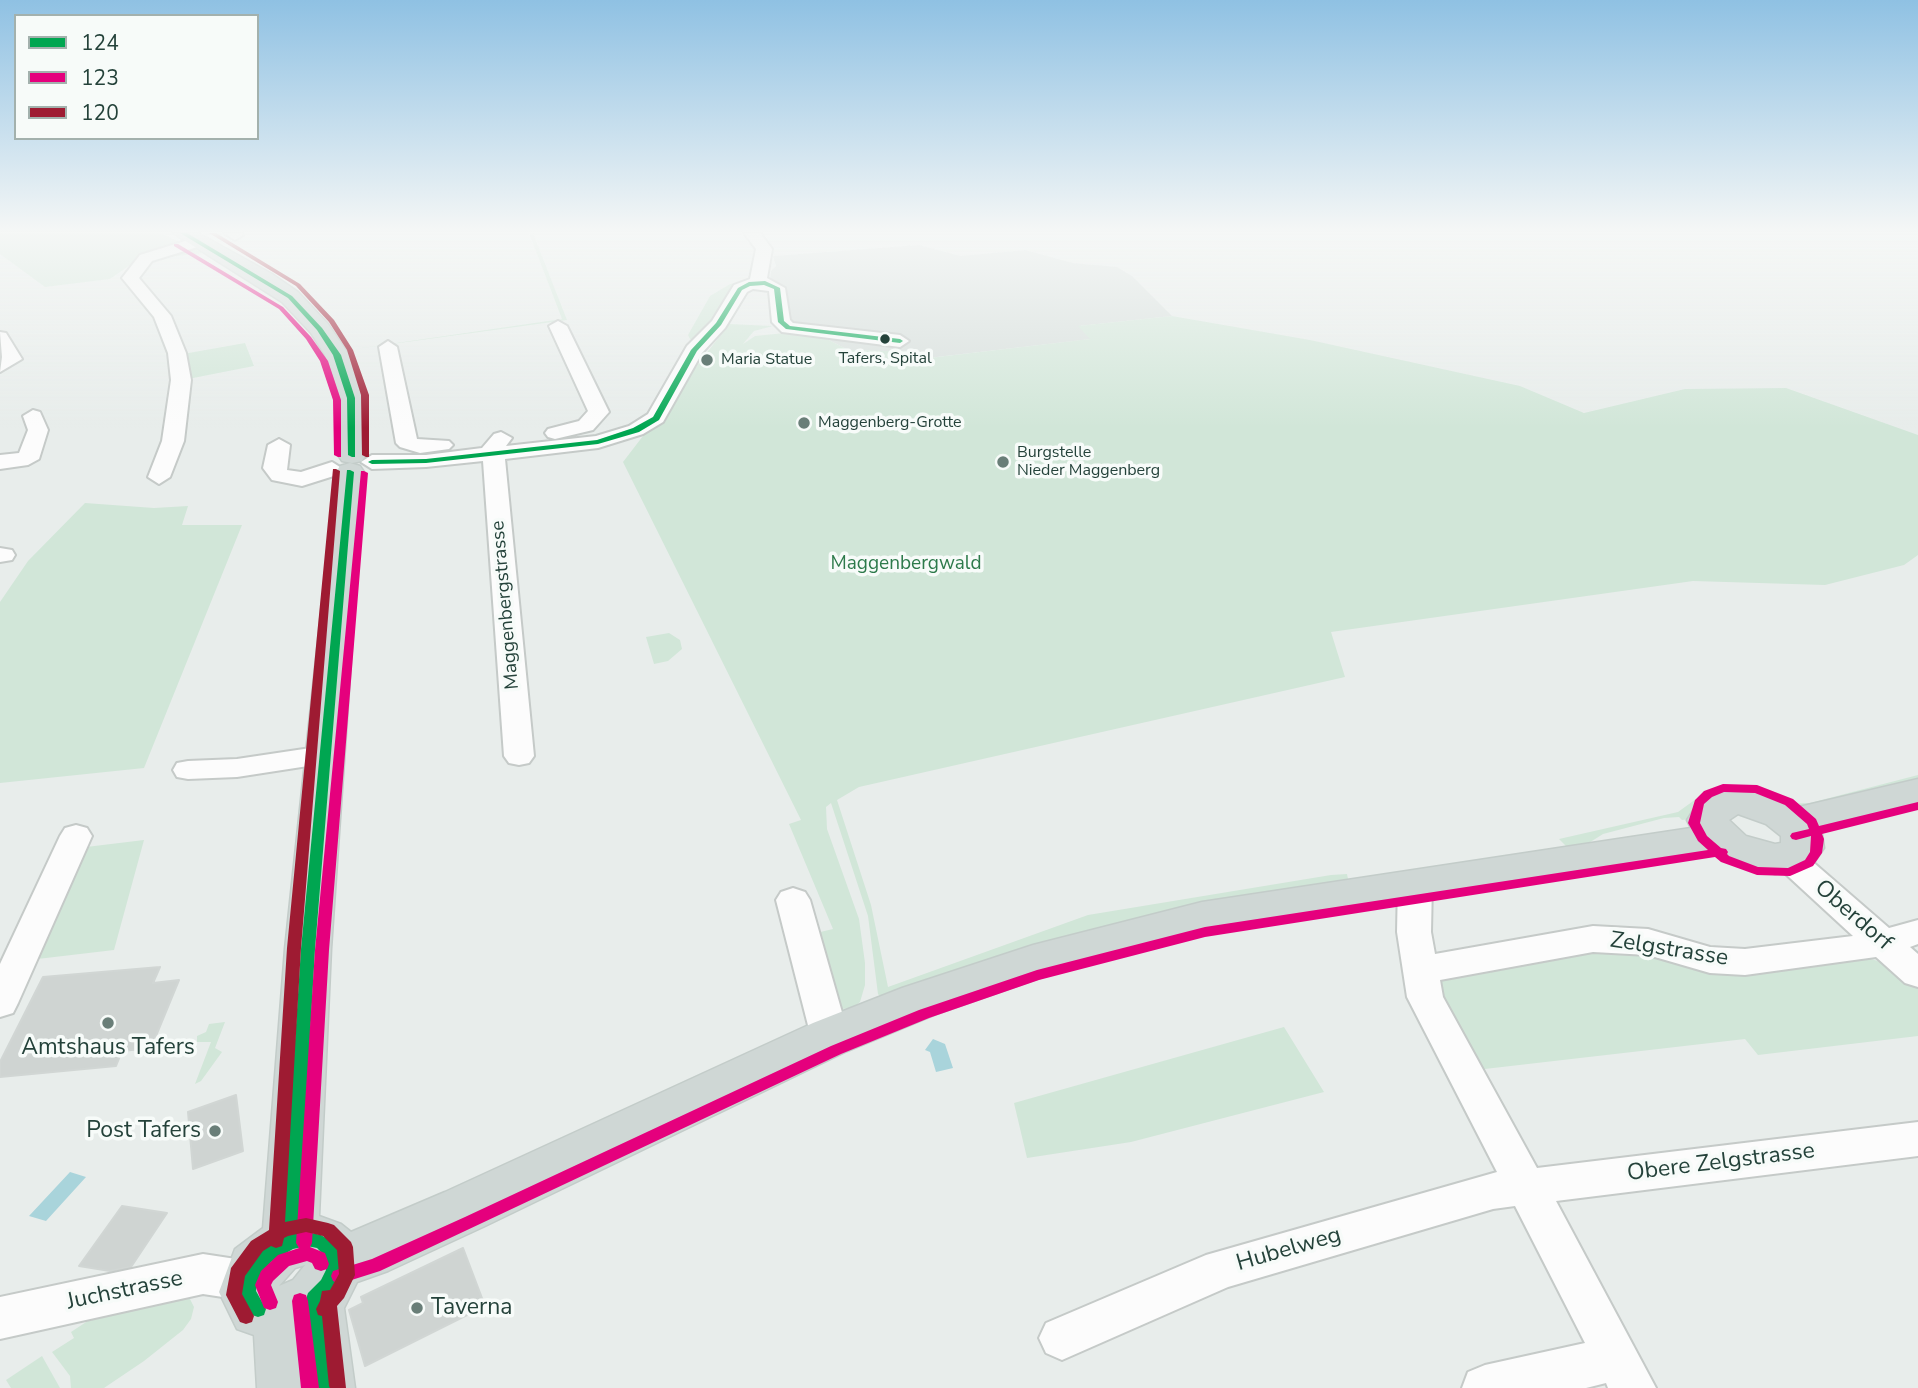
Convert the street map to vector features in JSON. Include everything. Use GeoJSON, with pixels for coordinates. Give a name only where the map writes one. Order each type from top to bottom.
{"type":"FeatureCollection","features":[{"type":"Feature","properties":{"kind":"main road"},"geometry":{"type":"LineString","coordinates":[[288,1388],[324,755],[351,465],[351,398],[337,355],[320,329],[291,298]]}},
{"type":"Feature","properties":{"kind":"main road"},"geometry":{"type":"LineString","coordinates":[[294,1280],[368,1253],[453,1215],[830,1037],[966,984],[1123,937],[1202,918],[1720,838],[1708,820],[1716,806],[1726,802],[1753,803],[1768,807],[1791,840],[1918,792]]}},
{"type":"Feature","properties":{"kind":"main road"},"geometry":{"type":"LineString","coordinates":[[294,1280],[324,1388]]}},
{"type":"Feature","properties":{"kind":"street"},"geometry":{"type":"LineString","coordinates":[[147,298],[162,316],[177,353],[181,380],[173,441],[159,477]]}},
{"type":"Feature","properties":{"kind":"street"},"geometry":{"type":"LineString","coordinates":[[388,347],[407,443],[420,447],[495,447],[598,442],[624,435],[651,422],[665,405],[694,350],[719,324],[735,298]]}},
{"type":"Feature","properties":{"kind":"street"},"geometry":{"type":"LineString","coordinates":[[778,298],[781,322],[788,328],[900,341]]}},
{"type":"Feature","properties":{"kind":"street"},"geometry":{"type":"LineString","coordinates":[[279,445],[274,468],[280,475],[302,479],[351,465],[426,461],[495,447],[511,435],[567,432],[586,426],[596,419],[599,412],[558,326]]}},
{"type":"Feature","properties":{"kind":"street"},"geometry":{"type":"LineString","coordinates":[[0,337],[13,359],[0,366]]}},
{"type":"Feature","properties":{"kind":"street"},"geometry":{"type":"LineString","coordinates":[[0,462],[28,459],[38,430],[33,416]]}},
{"type":"Feature","properties":{"kind":"street","name":"Maggenbergstrasse"},"geometry":{"type":"LineString","coordinates":[[495,447],[519,756]]}},
{"type":"Feature","properties":{"kind":"street"},"geometry":{"type":"LineString","coordinates":[[188,770],[237,768],[324,755]]}},
{"type":"Feature","properties":{"kind":"street"},"geometry":{"type":"LineString","coordinates":[[0,1003],[76,836]]}},
{"type":"Feature","properties":{"kind":"street","name":"Oberdorf"},"geometry":{"type":"LineString","coordinates":[[1791,840],[1884,943],[1918,974]]}},
{"type":"Feature","properties":{"kind":"street"},"geometry":{"type":"LineString","coordinates":[[1415,883],[1414,932],[1425,997],[1624,1373],[1485,1388]]}},
{"type":"Feature","properties":{"kind":"street"},"geometry":{"type":"LineString","coordinates":[[793,900],[830,1037]]}},
{"type":"Feature","properties":{"kind":"street","name":"Zelgstrasse"},"geometry":{"type":"LineString","coordinates":[[1420,970],[1593,939],[1648,942],[1710,960],[1745,962],[1884,943],[1918,932]]}},
{"type":"Feature","properties":{"kind":"street","name":"Obere Zelgstrasse"},"geometry":{"type":"LineString","coordinates":[[1523,1186],[1918,1139]]}},
{"type":"Feature","properties":{"kind":"street","name":"Hubelweg"},"geometry":{"type":"LineString","coordinates":[[1062,1338],[1221,1269],[1493,1191],[1523,1186]]}},
{"type":"Feature","properties":{"kind":"street","name":"Juchstrasse"},"geometry":{"type":"LineString","coordinates":[[0,1318],[203,1274],[294,1280]]}},
{"type":"Feature","properties":{"kind":"shaded area"},"geometry":{"type":"Polygon","coordinates":[[[770,298],[1154,298],[1172,316],[1079,326],[1091,339],[928,358],[924,352],[848,350],[823,337],[773,326],[770,298]]]}},
{"type":"Feature","properties":{"kind":"green space"},"geometry":{"type":"Polygon","coordinates":[[[554,298],[558,298],[567,320],[348,350],[562,319],[554,298]]]}},
{"type":"Feature","properties":{"kind":"green space"},"geometry":{"type":"Polygon","coordinates":[[[709,298],[728,298],[723,310],[694,340],[688,335],[709,298]]]}},
{"type":"Feature","properties":{"kind":"green space","name":"Maggenbergwald"},"geometry":{"type":"Polygon","coordinates":[[[1172,316],[1310,340],[1520,386],[1584,413],[1685,389],[1786,388],[1918,435],[1918,555],[1904,565],[1825,585],[1693,581],[1331,632],[1345,677],[859,787],[837,800],[871,905],[888,987],[1088,915],[1331,875],[1347,874],[1348,879],[882,999],[878,994],[868,916],[831,803],[826,807],[827,829],[859,919],[865,963],[865,985],[860,1002],[853,1008],[842,1009],[832,1001],[812,934],[833,929],[789,824],[801,820],[623,462],[729,324],[773,326],[754,331],[743,344],[755,336],[785,333],[823,337],[848,350],[924,352],[929,358],[1090,339],[1078,326],[1172,316]]]}},
{"type":"Feature","properties":{"kind":"green space"},"geometry":{"type":"Polygon","coordinates":[[[245,343],[254,366],[188,379],[183,354],[245,343]]]}},
{"type":"Feature","properties":{"kind":"green space"},"geometry":{"type":"Polygon","coordinates":[[[85,503],[154,508],[188,506],[182,525],[242,525],[144,768],[0,783],[0,602],[28,561],[85,503]]]}},
{"type":"Feature","properties":{"kind":"green space"},"geometry":{"type":"Polygon","coordinates":[[[669,633],[680,640],[682,649],[668,661],[654,664],[646,637],[669,633]]]}},
{"type":"Feature","properties":{"kind":"green space"},"geometry":{"type":"Polygon","coordinates":[[[1918,775],[1918,779],[1813,805],[1783,806],[1682,820],[1679,817],[1664,818],[1603,834],[1584,846],[1569,849],[1559,839],[1678,812],[1696,799],[1729,791],[1781,804],[1810,803],[1918,775]]]}},
{"type":"Feature","properties":{"kind":"green space"},"geometry":{"type":"Polygon","coordinates":[[[144,840],[114,950],[29,960],[78,848],[144,840]]]}},
{"type":"Feature","properties":{"kind":"green space"},"geometry":{"type":"Polygon","coordinates":[[[1589,947],[1865,957],[1903,969],[1918,983],[1918,1036],[1758,1055],[1745,1039],[1476,1070],[1433,992],[1440,972],[1589,947]]]}},
{"type":"Feature","properties":{"kind":"green space"},"geometry":{"type":"Polygon","coordinates":[[[225,1022],[215,1048],[222,1052],[201,1081],[195,1084],[211,1042],[197,1042],[197,1036],[206,1032],[209,1024],[225,1022]]]}},
{"type":"Feature","properties":{"kind":"green space"},"geometry":{"type":"Polygon","coordinates":[[[1284,1027],[1324,1092],[1131,1142],[1027,1158],[1014,1103],[1284,1027]]]}},
{"type":"Feature","properties":{"kind":"green space"},"geometry":{"type":"Polygon","coordinates":[[[189,1297],[194,1307],[191,1319],[183,1330],[144,1361],[104,1388],[71,1388],[70,1376],[52,1352],[74,1338],[71,1332],[112,1305],[189,1297]]]}},
{"type":"Feature","properties":{"kind":"green space"},"geometry":{"type":"Polygon","coordinates":[[[42,1356],[60,1388],[11,1388],[6,1380],[42,1356]]]}},
{"type":"Feature","properties":{"kind":"water"},"geometry":{"type":"Polygon","coordinates":[[[933,1039],[945,1044],[953,1068],[936,1072],[930,1052],[925,1050],[933,1039]]]}},
{"type":"Feature","properties":{"kind":"water"},"geometry":{"type":"Polygon","coordinates":[[[70,1172],[86,1177],[46,1221],[29,1216],[70,1172]]]}},
{"type":"Feature","properties":{"kind":"building","name":"Amtshaus Tafers"},"geometry":{"type":"Polygon","coordinates":[[[160,967],[153,983],[179,980],[151,1048],[122,1051],[116,1066],[0,1077],[0,1062],[43,977],[160,967]]]}},
{"type":"Feature","properties":{"kind":"building","name":"Post Tafers"},"geometry":{"type":"Polygon","coordinates":[[[236,1095],[243,1151],[193,1169],[188,1112],[236,1095]]]}},
{"type":"Feature","properties":{"kind":"building"},"geometry":{"type":"Polygon","coordinates":[[[122,1206],[167,1213],[131,1267],[110,1271],[79,1266],[122,1206]]]}},
{"type":"Feature","properties":{"kind":"building","name":"Taverna"},"geometry":{"type":"Polygon","coordinates":[[[463,1248],[485,1306],[365,1366],[349,1310],[363,1303],[361,1297],[463,1248]]]}},
{"type":"Feature","properties":{"kind":"transit line","name":"123"},"geometry":{"type":"LineString","coordinates":[[264,298],[281,308],[309,338],[324,361],[337,400],[338,455]]}},
{"type":"Feature","properties":{"kind":"transit line","name":"124"},"geometry":{"type":"LineString","coordinates":[[291,298],[320,329],[337,355],[351,398],[352,455]]}},
{"type":"Feature","properties":{"kind":"transit line","name":"120"},"geometry":{"type":"LineString","coordinates":[[310,298],[332,321],[350,350],[365,395],[366,455]]}},
{"type":"Feature","properties":{"kind":"transit line","name":"124"},"geometry":{"type":"LineString","coordinates":[[372,462],[426,461],[598,442],[636,430],[656,418],[694,350],[719,324],[735,298]]}},
{"type":"Feature","properties":{"kind":"transit line","name":"124"},"geometry":{"type":"LineString","coordinates":[[778,298],[781,322],[788,328],[900,341]]}},
{"type":"Feature","properties":{"kind":"transit line","name":"120"},"geometry":{"type":"LineString","coordinates":[[276,1241],[294,948],[336,471]]}},
{"type":"Feature","properties":{"kind":"transit line","name":"124"},"geometry":{"type":"LineString","coordinates":[[290,1242],[308,949],[350,472]]}},
{"type":"Feature","properties":{"kind":"transit line","name":"123"},"geometry":{"type":"LineString","coordinates":[[304,1243],[322,950],[364,473]]}},
{"type":"Feature","properties":{"kind":"transit line","name":"123"},"geometry":{"type":"LineString","coordinates":[[1788,802],[1757,789],[1723,788],[1708,794],[1699,803],[1694,823],[1702,838],[1725,859],[1757,871],[1790,872],[1809,863],[1816,853],[1818,839],[1812,822],[1789,802]]}},
{"type":"Feature","properties":{"kind":"transit line","name":"123"},"geometry":{"type":"LineString","coordinates":[[1796,836],[1918,806]]}},
{"type":"Feature","properties":{"kind":"transit line","name":"123"},"geometry":{"type":"LineString","coordinates":[[339,1276],[374,1266],[471,1222],[836,1050],[924,1014],[1037,975],[1205,932],[1722,852]]}},
{"type":"Feature","properties":{"kind":"transit line","name":"120"},"geometry":{"type":"LineString","coordinates":[[246,1316],[234,1295],[237,1273],[257,1246],[285,1229],[306,1225],[328,1230],[345,1247],[347,1275],[338,1293],[324,1309]]}},
{"type":"Feature","properties":{"kind":"transit line","name":"124"},"geometry":{"type":"LineString","coordinates":[[258,1309],[248,1292],[249,1281],[265,1257],[290,1242],[307,1239],[321,1242],[331,1250],[334,1270],[327,1285],[314,1299]]}},
{"type":"Feature","properties":{"kind":"transit line","name":"123"},"geometry":{"type":"LineString","coordinates":[[270,1302],[263,1285],[267,1276],[284,1260],[308,1253],[319,1258],[321,1264]]}},
{"type":"Feature","properties":{"kind":"transit line","name":"120"},"geometry":{"type":"LineString","coordinates":[[328,1297],[338,1386]]}},
{"type":"Feature","properties":{"kind":"transit line","name":"124"},"geometry":{"type":"LineString","coordinates":[[314,1299],[324,1388]]}},
{"type":"Feature","properties":{"kind":"transit line","name":"123"},"geometry":{"type":"LineString","coordinates":[[300,1301],[310,1388]]}},
{"type":"Feature","properties":{"kind":"place","name":"Tafers, Spital"},"geometry":{"type":"Point","coordinates":[885,339]}},
{"type":"Feature","properties":{"kind":"place","name":"Maria Statue"},"geometry":{"type":"Point","coordinates":[707,360]}},
{"type":"Feature","properties":{"kind":"place","name":"Maggenberg-Grotte"},"geometry":{"type":"Point","coordinates":[804,423]}},
{"type":"Feature","properties":{"kind":"place","name":"Burgstelle Nieder Maggenberg"},"geometry":{"type":"Point","coordinates":[1003,462]}},
{"type":"Feature","properties":{"kind":"place","name":"Amtshaus Tafers"},"geometry":{"type":"Point","coordinates":[108,1023]}},
{"type":"Feature","properties":{"kind":"place","name":"Post Tafers"},"geometry":{"type":"Point","coordinates":[215,1131]}},
{"type":"Feature","properties":{"kind":"place","name":"Taverna"},"geometry":{"type":"Point","coordinates":[417,1308]}}]}
